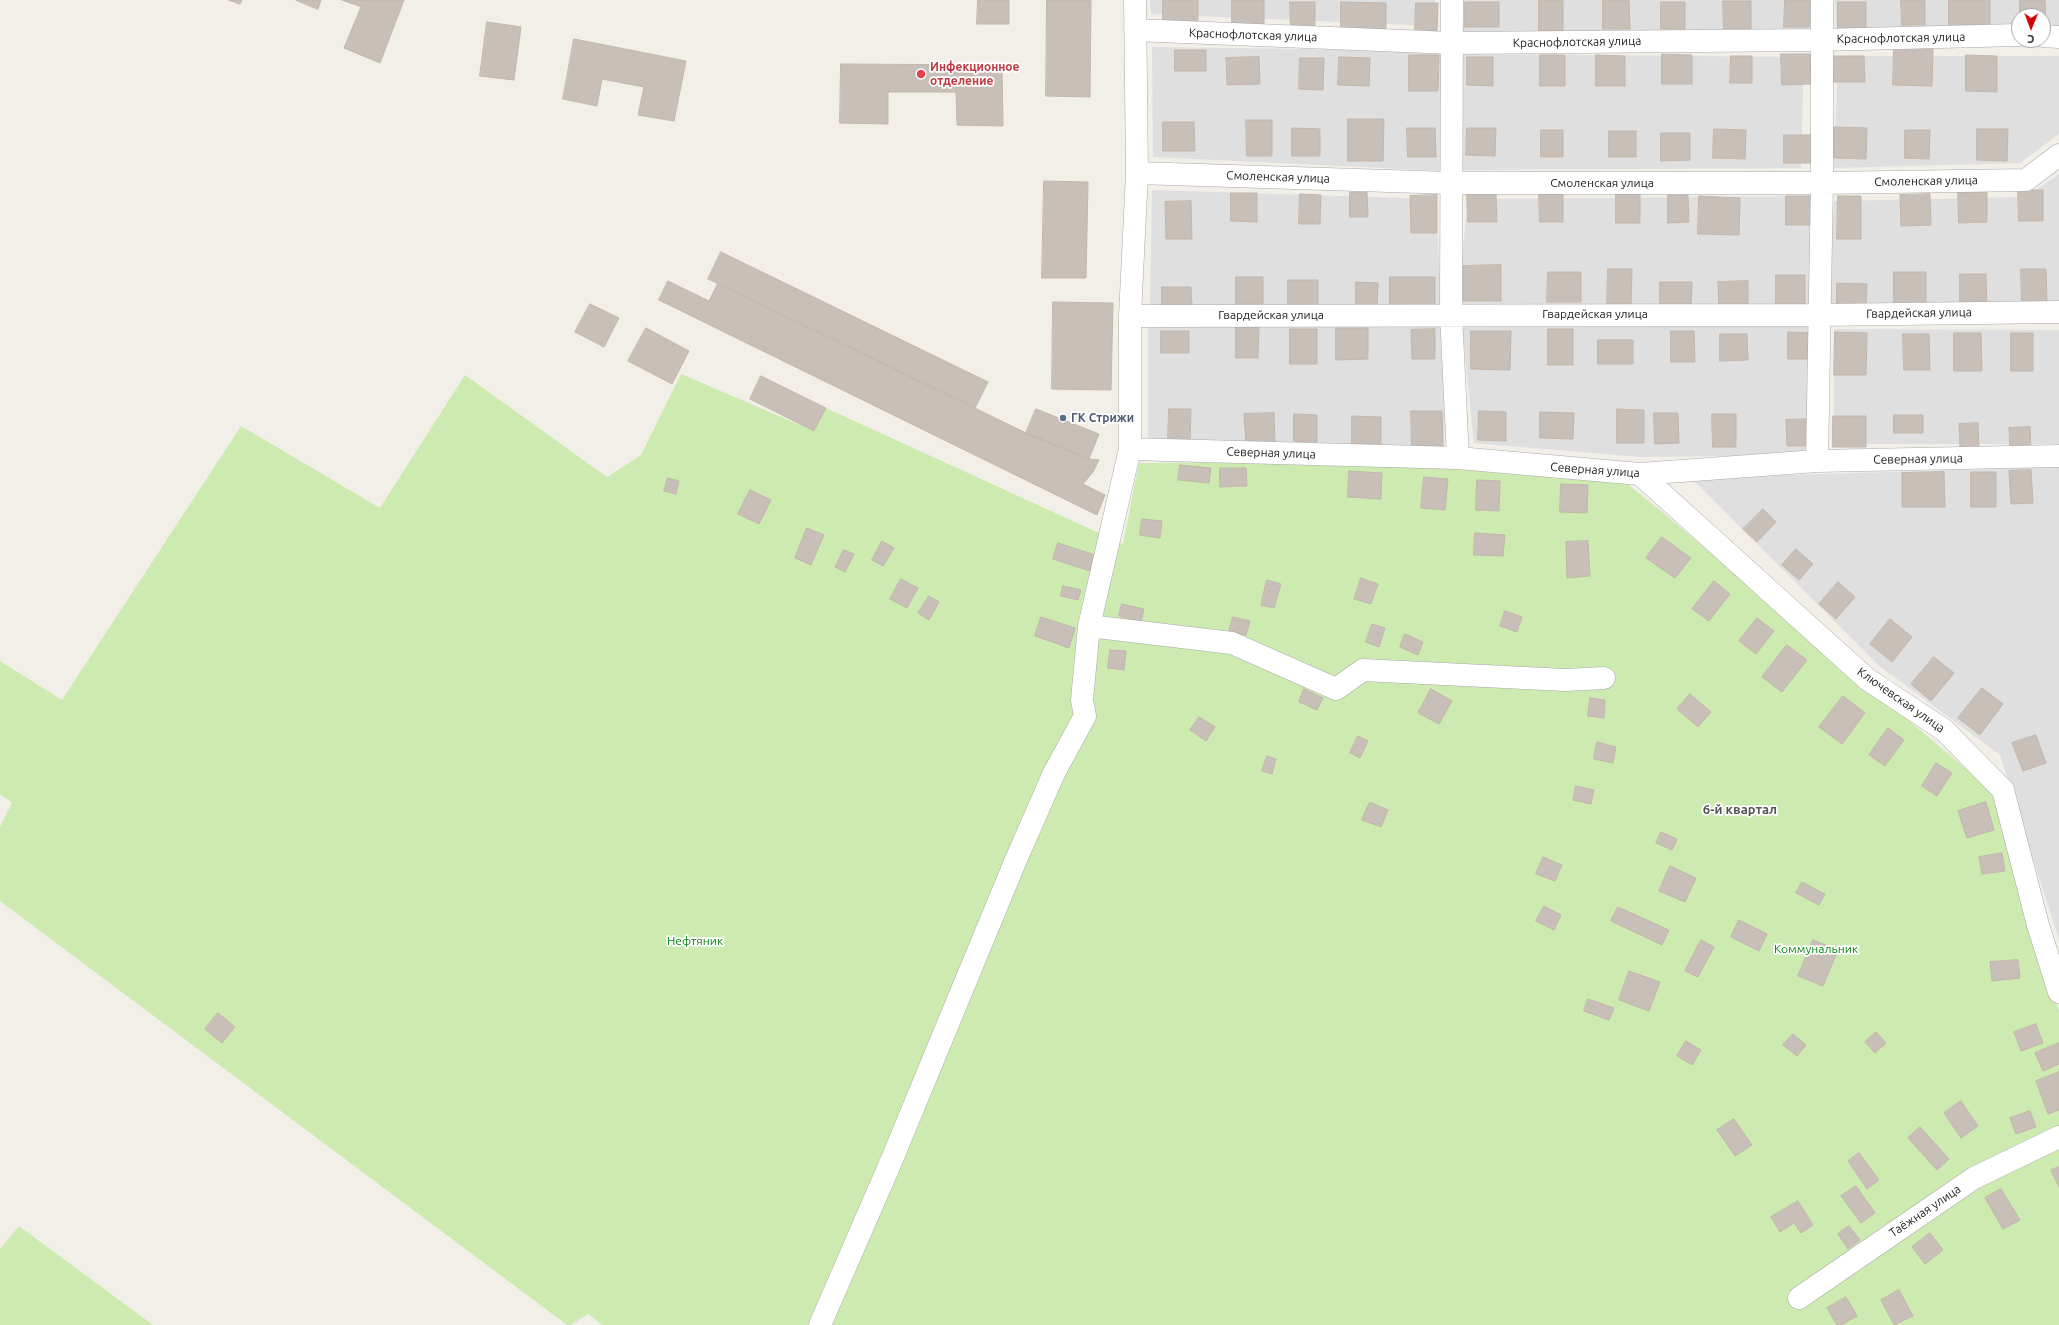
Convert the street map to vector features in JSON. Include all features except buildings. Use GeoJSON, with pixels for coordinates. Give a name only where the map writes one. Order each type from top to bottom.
{"type":"FeatureCollection","features":[{"type":"Feature","properties":{"kind":"street"},"geometry":{"type":"LineString","coordinates":[[820,1325],[890,1164],[1015,862],[1054,773],[1085,716],[1082,700],[1089,626],[1130,449],[1130,316],[1137,173],[1135,0]]}},
{"type":"Feature","properties":{"kind":"street"},"geometry":{"type":"LineString","coordinates":[[1452,0],[1451,314],[1458,458]]}},
{"type":"Feature","properties":{"kind":"street"},"geometry":{"type":"LineString","coordinates":[[1817,461],[1822,183],[1822,0]]}},
{"type":"Feature","properties":{"kind":"street","name":"Краснофлотская улица"},"geometry":{"type":"LineString","coordinates":[[1136,30],[1452,43],[1821,40],[2011,35]]}},
{"type":"Feature","properties":{"kind":"street","name":"Смоленская улица"},"geometry":{"type":"LineString","coordinates":[[1137,173],[1452,183],[1822,183],[2026,180],[2059,155]]}},
{"type":"Feature","properties":{"kind":"street","name":"Гвардейская улица"},"geometry":{"type":"LineString","coordinates":[[1130,316],[1451,314],[1820,315],[2059,312]]}},
{"type":"Feature","properties":{"kind":"street","name":"Северная улица"},"geometry":{"type":"LineString","coordinates":[[1130,449],[1458,458],[1640,474],[1817,461],[2059,456]]}},
{"type":"Feature","properties":{"kind":"street","name":"Ключевская улица"},"geometry":{"type":"LineString","coordinates":[[1640,474],[1867,679],[1944,730],[2003,790],[2038,925],[2059,992]]}},
{"type":"Feature","properties":{"kind":"street"},"geometry":{"type":"LineString","coordinates":[[1089,626],[1232,643],[1336,689],[1363,670],[1566,680],[1604,678]]}},
{"type":"Feature","properties":{"kind":"street","name":"Таёжная улица"},"geometry":{"type":"LineString","coordinates":[[1799,1298],[1974,1178],[2059,1137]]}},
{"type":"Feature","properties":{"kind":"shaded area"},"geometry":{"type":"Polygon","coordinates":[[[1150,0],[1435,0],[1435,26],[1151,14],[1150,0]]]}},
{"type":"Feature","properties":{"kind":"shaded area"},"geometry":{"type":"Polygon","coordinates":[[[1462,0],[1813,0],[1815,34],[1460,37],[1462,0]]]}},
{"type":"Feature","properties":{"kind":"shaded area"},"geometry":{"type":"Polygon","coordinates":[[[1835,0],[2059,0],[2059,26],[2051,26],[2051,8],[2011,8],[2011,28],[1836,34],[1835,0]]]}},
{"type":"Feature","properties":{"kind":"shaded area"},"geometry":{"type":"Polygon","coordinates":[[[1152,47],[1446,51],[1444,171],[1153,157],[1152,47]]]}},
{"type":"Feature","properties":{"kind":"shaded area"},"geometry":{"type":"Polygon","coordinates":[[[1462,54],[1804,57],[1801,168],[1462,170],[1462,54]]]}},
{"type":"Feature","properties":{"kind":"shaded area"},"geometry":{"type":"Polygon","coordinates":[[[1838,56],[2059,56],[2059,134],[2020,163],[1834,168],[1838,56]]]}},
{"type":"Feature","properties":{"kind":"shaded area"},"geometry":{"type":"Polygon","coordinates":[[[2059,174],[2059,306],[1827,312],[1834,201],[2026,197],[2059,174]]]}},
{"type":"Feature","properties":{"kind":"shaded area"},"geometry":{"type":"Polygon","coordinates":[[[1152,190],[1435,199],[1442,307],[1150,308],[1152,190]]]}},
{"type":"Feature","properties":{"kind":"shaded area"},"geometry":{"type":"Polygon","coordinates":[[[1815,196],[1808,317],[1457,308],[1468,199],[1815,196]]]}},
{"type":"Feature","properties":{"kind":"shaded area"},"geometry":{"type":"Polygon","coordinates":[[[1814,325],[1814,455],[1640,457],[1474,443],[1462,326],[1814,325]]]}},
{"type":"Feature","properties":{"kind":"shaded area"},"geometry":{"type":"Polygon","coordinates":[[[1148,326],[1447,327],[1444,452],[1148,444],[1148,326]]]}},
{"type":"Feature","properties":{"kind":"shaded area"},"geometry":{"type":"Polygon","coordinates":[[[1834,329],[2059,330],[2059,444],[1834,444],[1834,329]]]}},
{"type":"Feature","properties":{"kind":"shaded area"},"geometry":{"type":"Polygon","coordinates":[[[2059,467],[2059,940],[2000,755],[1878,665],[1691,478],[2059,467]]]}},
{"type":"Feature","properties":{"kind":"green space","name":"Нефтяник"},"geometry":{"type":"Polygon","coordinates":[[[681,374],[814,431],[826,408],[1123,544],[1139,463],[1334,461],[1621,479],[1661,511],[1991,790],[2059,1011],[2059,1325],[603,1325],[588,1314],[571,1325],[567,1325],[0,901],[0,827],[12,803],[0,794],[0,661],[62,700],[241,426],[380,508],[465,375],[607,477],[641,455],[681,374]]]}},
{"type":"Feature","properties":{"kind":"green space"},"geometry":{"type":"Polygon","coordinates":[[[19,1226],[153,1325],[0,1325],[0,1249],[19,1226]]]}},
{"type":"Feature","properties":{"kind":"place","name":"Инфекционное отделение"},"geometry":{"type":"Point","coordinates":[921,74]}},
{"type":"Feature","properties":{"kind":"place","name":"ГК Стрижи"},"geometry":{"type":"Point","coordinates":[1063,418]}},
{"type":"Feature","properties":{"kind":"district","name":"6-й квартал"},"geometry":{"type":"Point","coordinates":[1740,810]}},
{"type":"Feature","properties":{"kind":"park label","name":"Коммунальник"},"geometry":{"type":"Point","coordinates":[1816,949]}}]}
